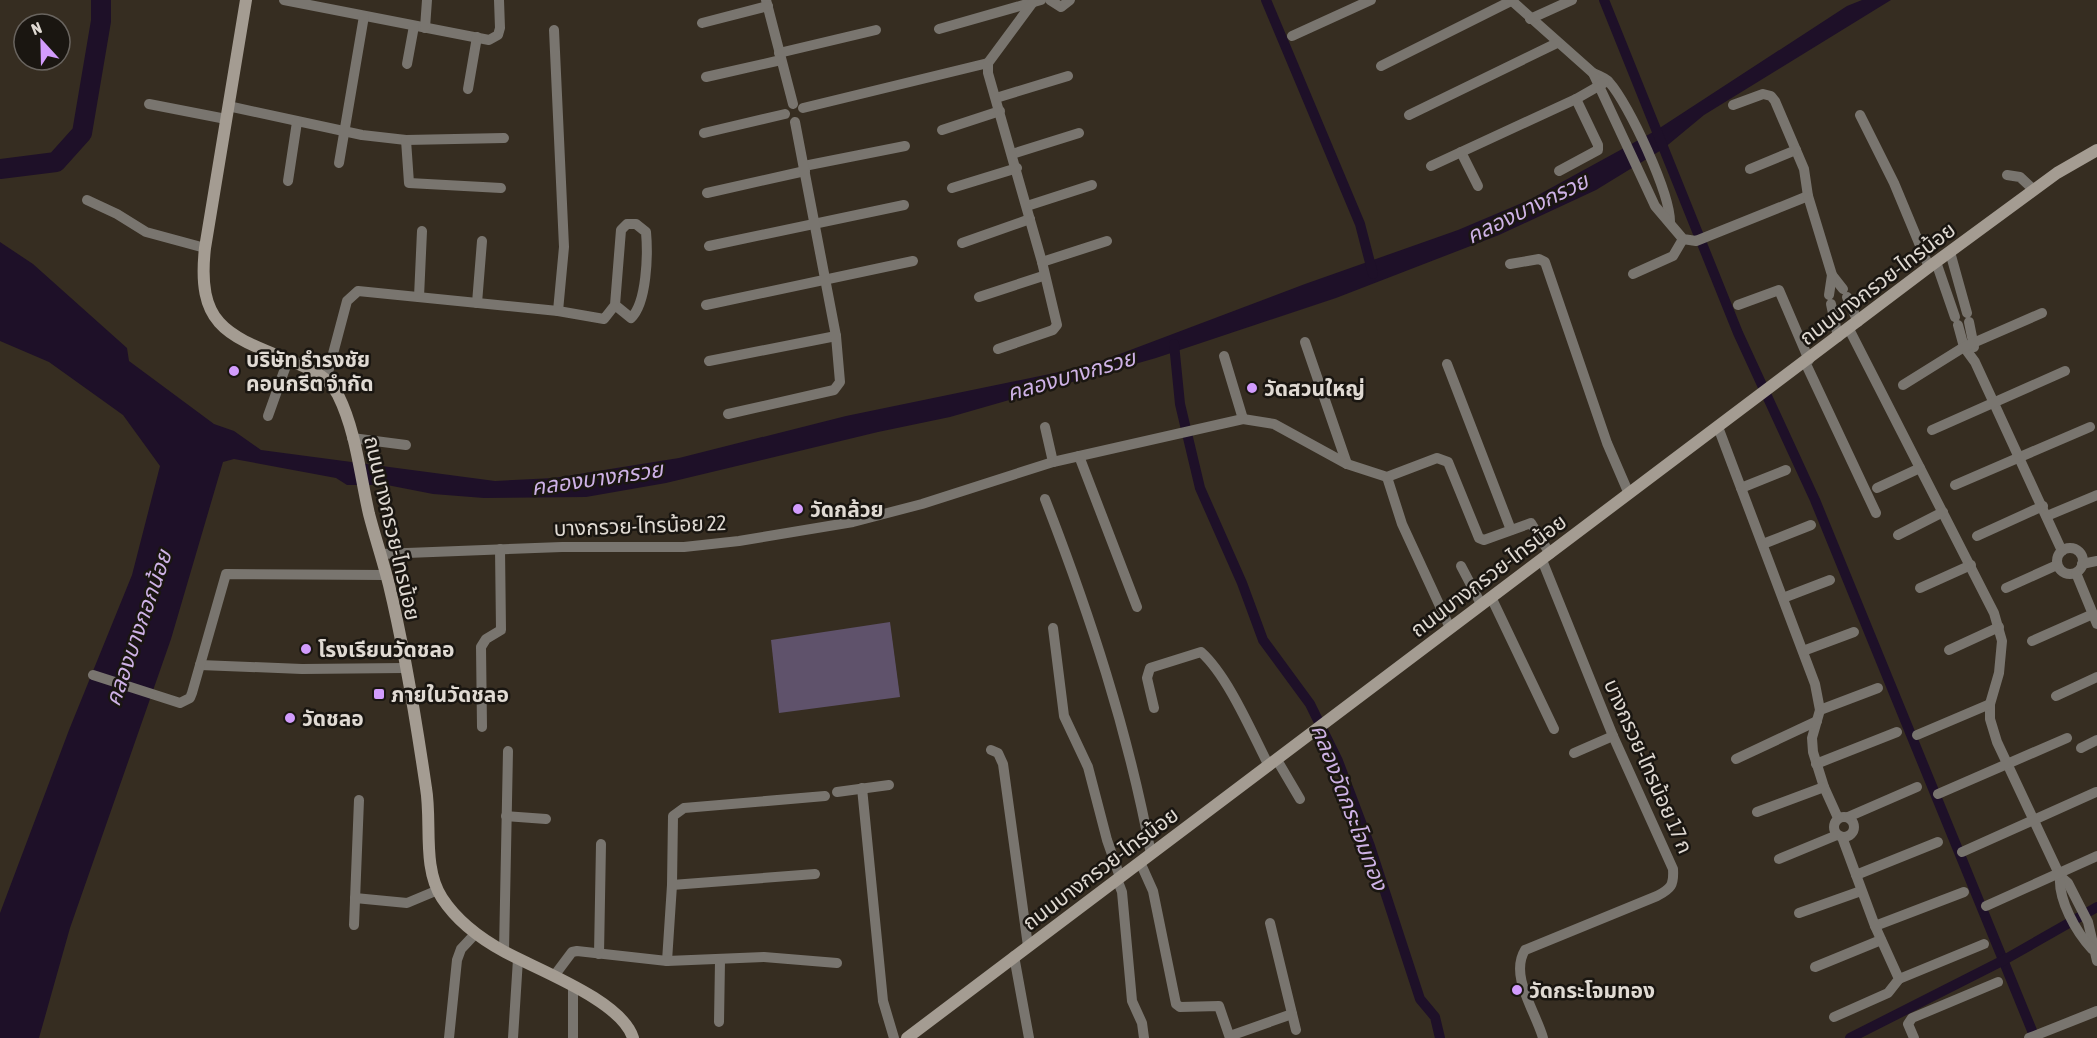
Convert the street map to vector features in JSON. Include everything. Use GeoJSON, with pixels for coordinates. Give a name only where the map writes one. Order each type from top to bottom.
{"type":"FeatureCollection","features":[{"type":"Feature","properties":{"kind":"main road","name":"ถนนบางกรวย-ไทรน้อย"},"geometry":{"type":"LineString","coordinates":[[246,0],[205,248],[203,287],[210,307],[220,324],[243,342],[311,369],[326,380],[339,397],[353,442],[386,574],[426,788],[431,869],[438,890],[454,914],[476,933],[518,959],[573,986],[616,1014],[633,1038]]}},
{"type":"Feature","properties":{"kind":"main road","name":"ถนนบางกรวย-ไทรน้อย"},"geometry":{"type":"LineString","coordinates":[[908,1038],[1932,265],[2034,189],[2097,150]]}},
{"type":"Feature","properties":{"kind":"street"},"geometry":{"type":"LineString","coordinates":[[284,0],[489,40],[498,35],[500,28],[498,0]]}},
{"type":"Feature","properties":{"kind":"street"},"geometry":{"type":"LineString","coordinates":[[407,64],[427,0]]}},
{"type":"Feature","properties":{"kind":"street"},"geometry":{"type":"LineString","coordinates":[[1050,0],[1061,7],[1070,0]]}},
{"type":"Feature","properties":{"kind":"street"},"geometry":{"type":"LineString","coordinates":[[1292,36],[1371,0]]}},
{"type":"Feature","properties":{"kind":"street"},"geometry":{"type":"LineString","coordinates":[[1382,66],[1511,0],[1593,73],[1609,81],[1651,161],[1670,210],[1670,223]]}},
{"type":"Feature","properties":{"kind":"street"},"geometry":{"type":"LineString","coordinates":[[1530,19],[1572,0]]}},
{"type":"Feature","properties":{"kind":"street"},"geometry":{"type":"LineString","coordinates":[[939,29],[1037,1]]}},
{"type":"Feature","properties":{"kind":"street"},"geometry":{"type":"LineString","coordinates":[[792,104],[803,108],[988,63],[1037,1]]}},
{"type":"Feature","properties":{"kind":"street"},"geometry":{"type":"LineString","coordinates":[[702,22],[767,3],[792,104]]}},
{"type":"Feature","properties":{"kind":"street"},"geometry":{"type":"LineString","coordinates":[[339,163],[364,16]]}},
{"type":"Feature","properties":{"kind":"street"},"geometry":{"type":"LineString","coordinates":[[554,30],[564,247],[558,311]]}},
{"type":"Feature","properties":{"kind":"street"},"geometry":{"type":"LineString","coordinates":[[706,77],[876,30]]}},
{"type":"Feature","properties":{"kind":"street"},"geometry":{"type":"LineString","coordinates":[[468,89],[477,38]]}},
{"type":"Feature","properties":{"kind":"street"},"geometry":{"type":"LineString","coordinates":[[1409,116],[1557,42]]}},
{"type":"Feature","properties":{"kind":"street"},"geometry":{"type":"LineString","coordinates":[[988,63],[1057,325],[1053,330],[998,349]]}},
{"type":"Feature","properties":{"kind":"street"},"geometry":{"type":"LineString","coordinates":[[1593,73],[1640,168],[1655,206],[1660,215],[1670,223],[1675,233],[1683,239],[1701,239],[1808,196]]}},
{"type":"Feature","properties":{"kind":"street"},"geometry":{"type":"LineString","coordinates":[[996,98],[1068,76]]}},
{"type":"Feature","properties":{"kind":"street"},"geometry":{"type":"LineString","coordinates":[[1431,166],[1576,99],[1609,81]]}},
{"type":"Feature","properties":{"kind":"street"},"geometry":{"type":"LineString","coordinates":[[1733,105],[1763,94],[1772,96],[1796,150],[1804,169],[1808,196],[1832,275],[1845,293],[1853,325],[1920,468],[1971,565],[1999,627],[2001,658],[1990,704],[1990,719],[2007,762],[2059,875],[2068,883],[2088,922],[2093,934],[2095,955]]}},
{"type":"Feature","properties":{"kind":"street"},"geometry":{"type":"LineString","coordinates":[[1559,171],[1598,150],[1598,145],[1576,99]]}},
{"type":"Feature","properties":{"kind":"street"},"geometry":{"type":"LineString","coordinates":[[149,104],[226,119]]}},
{"type":"Feature","properties":{"kind":"street"},"geometry":{"type":"LineString","coordinates":[[785,114],[787,107],[792,104]]}},
{"type":"Feature","properties":{"kind":"street"},"geometry":{"type":"LineString","coordinates":[[228,106],[345,133],[406,140],[504,138]]}},
{"type":"Feature","properties":{"kind":"street"},"geometry":{"type":"LineString","coordinates":[[795,122],[803,117],[803,108]]}},
{"type":"Feature","properties":{"kind":"street"},"geometry":{"type":"LineString","coordinates":[[942,130],[1000,111]]}},
{"type":"Feature","properties":{"kind":"street"},"geometry":{"type":"LineString","coordinates":[[785,114],[787,118],[795,122]]}},
{"type":"Feature","properties":{"kind":"street"},"geometry":{"type":"LineString","coordinates":[[704,133],[785,114]]}},
{"type":"Feature","properties":{"kind":"street"},"geometry":{"type":"LineString","coordinates":[[1860,115],[1894,183],[1969,345],[1992,402],[2062,550]]}},
{"type":"Feature","properties":{"kind":"street"},"geometry":{"type":"LineString","coordinates":[[288,181],[297,122]]}},
{"type":"Feature","properties":{"kind":"street"},"geometry":{"type":"LineString","coordinates":[[728,414],[838,387],[840,375],[836,336],[795,122]]}},
{"type":"Feature","properties":{"kind":"street"},"geometry":{"type":"LineString","coordinates":[[1012,154],[1079,133]]}},
{"type":"Feature","properties":{"kind":"street"},"geometry":{"type":"LineString","coordinates":[[406,140],[409,183],[501,188]]}},
{"type":"Feature","properties":{"kind":"street"},"geometry":{"type":"LineString","coordinates":[[707,193],[905,146]]}},
{"type":"Feature","properties":{"kind":"street"},"geometry":{"type":"LineString","coordinates":[[1750,170],[1796,150]]}},
{"type":"Feature","properties":{"kind":"street"},"geometry":{"type":"LineString","coordinates":[[1461,152],[1478,186]]}},
{"type":"Feature","properties":{"kind":"street"},"geometry":{"type":"LineString","coordinates":[[952,188],[1017,168]]}},
{"type":"Feature","properties":{"kind":"street"},"geometry":{"type":"LineString","coordinates":[[2007,175],[2020,177],[2034,189]]}},
{"type":"Feature","properties":{"kind":"street"},"geometry":{"type":"LineString","coordinates":[[1027,207],[1092,185]]}},
{"type":"Feature","properties":{"kind":"street"},"geometry":{"type":"LineString","coordinates":[[87,200],[117,214],[146,232],[205,248]]}},
{"type":"Feature","properties":{"kind":"street"},"geometry":{"type":"LineString","coordinates":[[709,246],[904,206]]}},
{"type":"Feature","properties":{"kind":"street"},"geometry":{"type":"LineString","coordinates":[[962,243],[1030,219]]}},
{"type":"Feature","properties":{"kind":"street"},"geometry":{"type":"LineString","coordinates":[[326,380],[347,301],[354,293],[363,291],[558,311],[604,318],[615,304],[621,230],[627,224],[636,224],[646,232],[647,246],[640,304],[631,318],[615,304]]}},
{"type":"Feature","properties":{"kind":"street"},"geometry":{"type":"LineString","coordinates":[[419,297],[422,231]]}},
{"type":"Feature","properties":{"kind":"street"},"geometry":{"type":"LineString","coordinates":[[1633,274],[1673,256],[1683,239]]}},
{"type":"Feature","properties":{"kind":"street"},"geometry":{"type":"LineString","coordinates":[[477,303],[482,241]]}},
{"type":"Feature","properties":{"kind":"street"},"geometry":{"type":"LineString","coordinates":[[1042,262],[1107,241]]}},
{"type":"Feature","properties":{"kind":"street"},"geometry":{"type":"LineString","coordinates":[[1950,252],[1968,318],[1969,345]]}},
{"type":"Feature","properties":{"kind":"street"},"geometry":{"type":"LineString","coordinates":[[1510,264],[1539,259],[1545,262],[1607,443],[1629,494]]}},
{"type":"Feature","properties":{"kind":"street"},"geometry":{"type":"LineString","coordinates":[[706,305],[913,261]]}},
{"type":"Feature","properties":{"kind":"street"},"geometry":{"type":"LineString","coordinates":[[1832,275],[1830,299],[1838,337]]}},
{"type":"Feature","properties":{"kind":"street"},"geometry":{"type":"LineString","coordinates":[[979,297],[1043,276]]}},
{"type":"Feature","properties":{"kind":"street"},"geometry":{"type":"LineString","coordinates":[[1738,305],[1779,290],[1807,361],[1876,513]]}},
{"type":"Feature","properties":{"kind":"street"},"geometry":{"type":"LineString","coordinates":[[1903,385],[1969,345],[2042,313]]}},
{"type":"Feature","properties":{"kind":"street"},"geometry":{"type":"LineString","coordinates":[[709,361],[836,336]]}},
{"type":"Feature","properties":{"kind":"street"},"geometry":{"type":"LineString","coordinates":[[1305,342],[1347,464]]}},
{"type":"Feature","properties":{"kind":"street"},"geometry":{"type":"LineString","coordinates":[[1224,356],[1243,419],[1274,424],[1347,464],[1387,477],[1402,524],[1450,628]]}},
{"type":"Feature","properties":{"kind":"street"},"geometry":{"type":"LineString","coordinates":[[268,416],[288,360]]}},
{"type":"Feature","properties":{"kind":"street"},"geometry":{"type":"LineString","coordinates":[[1447,364],[1511,530]]}},
{"type":"Feature","properties":{"kind":"street"},"geometry":{"type":"LineString","coordinates":[[1932,430],[2065,371]]}},
{"type":"Feature","properties":{"kind":"street","name":"บางกรวย-ไทรน้อย 22"},"geometry":{"type":"LineString","coordinates":[[381,554],[500,549],[684,547],[739,541],[853,522],[910,507],[1053,462],[1243,419]]}},
{"type":"Feature","properties":{"kind":"street"},"geometry":{"type":"LineString","coordinates":[[1046,427],[1053,462]]}},
{"type":"Feature","properties":{"kind":"street"},"geometry":{"type":"LineString","coordinates":[[1718,427],[1803,651],[1821,710],[1812,738],[1816,764],[1824,787],[1843,817],[1852,820],[1854,830],[1847,837],[1840,836],[1779,859]]}},
{"type":"Feature","properties":{"kind":"street"},"geometry":{"type":"LineString","coordinates":[[1955,485],[2090,427]]}},
{"type":"Feature","properties":{"kind":"street"},"geometry":{"type":"LineString","coordinates":[[353,442],[406,445]]}},
{"type":"Feature","properties":{"kind":"street"},"geometry":{"type":"LineString","coordinates":[[1079,456],[1137,607]]}},
{"type":"Feature","properties":{"kind":"street","name":"บางกรวย-ไทรน้อย 17 ก"},"geometry":{"type":"LineString","coordinates":[[1387,477],[1437,458],[1446,460],[1477,535],[1484,540],[1528,523],[1534,524],[1613,736],[1673,869],[1674,881],[1670,889],[1525,950],[1519,960],[1520,974],[1543,1038]]}},
{"type":"Feature","properties":{"kind":"street"},"geometry":{"type":"LineString","coordinates":[[1877,488],[1920,468]]}},
{"type":"Feature","properties":{"kind":"street"},"geometry":{"type":"LineString","coordinates":[[1741,488],[1786,470]]}},
{"type":"Feature","properties":{"kind":"street"},"geometry":{"type":"LineString","coordinates":[[1977,536],[2097,495]]}},
{"type":"Feature","properties":{"kind":"street"},"geometry":{"type":"LineString","coordinates":[[1045,499],[1085,603],[1110,681],[1141,798],[1151,854]]}},
{"type":"Feature","properties":{"kind":"street"},"geometry":{"type":"LineString","coordinates":[[1898,535],[1943,512]]}},
{"type":"Feature","properties":{"kind":"street"},"geometry":{"type":"LineString","coordinates":[[1763,544],[1811,525]]}},
{"type":"Feature","properties":{"kind":"street"},"geometry":{"type":"LineString","coordinates":[[482,727],[481,647],[486,639],[501,630],[500,549]]}},
{"type":"Feature","properties":{"kind":"street"},"geometry":{"type":"LineString","coordinates":[[2062,550],[2074,549],[2079,552],[2082,564]]}},
{"type":"Feature","properties":{"kind":"street"},"geometry":{"type":"LineString","coordinates":[[2062,550],[2057,565],[2064,573],[2076,573]]}},
{"type":"Feature","properties":{"kind":"street"},"geometry":{"type":"LineString","coordinates":[[2076,573],[2082,564],[2097,561]]}},
{"type":"Feature","properties":{"kind":"street"},"geometry":{"type":"LineString","coordinates":[[1920,588],[1971,565]]}},
{"type":"Feature","properties":{"kind":"street"},"geometry":{"type":"LineString","coordinates":[[2006,588],[2057,565]]}},
{"type":"Feature","properties":{"kind":"street"},"geometry":{"type":"LineString","coordinates":[[1461,566],[1486,600],[1554,729]]}},
{"type":"Feature","properties":{"kind":"street"},"geometry":{"type":"LineString","coordinates":[[2032,641],[2095,619],[2076,573]]}},
{"type":"Feature","properties":{"kind":"street"},"geometry":{"type":"LineString","coordinates":[[93,675],[152,695],[180,703],[186,702],[192,693],[226,574],[386,574]]}},
{"type":"Feature","properties":{"kind":"street"},"geometry":{"type":"LineString","coordinates":[[1783,598],[1830,580]]}},
{"type":"Feature","properties":{"kind":"street"},"geometry":{"type":"LineString","coordinates":[[1949,650],[1999,627]]}},
{"type":"Feature","properties":{"kind":"street"},"geometry":{"type":"LineString","coordinates":[[1053,628],[1064,716],[1088,767],[1119,878],[1132,1001],[1142,1023],[1144,1038]]}},
{"type":"Feature","properties":{"kind":"street"},"geometry":{"type":"LineString","coordinates":[[1803,651],[1854,632]]}},
{"type":"Feature","properties":{"kind":"street"},"geometry":{"type":"LineString","coordinates":[[1154,708],[1147,678],[1150,668],[1201,652],[1235,700],[1273,763],[1300,799]]}},
{"type":"Feature","properties":{"kind":"street"},"geometry":{"type":"LineString","coordinates":[[200,665],[302,669],[404,668]]}},
{"type":"Feature","properties":{"kind":"street"},"geometry":{"type":"LineString","coordinates":[[2056,696],[2097,676]]}},
{"type":"Feature","properties":{"kind":"street"},"geometry":{"type":"LineString","coordinates":[[1821,710],[1878,688]]}},
{"type":"Feature","properties":{"kind":"street"},"geometry":{"type":"LineString","coordinates":[[1917,735],[1990,704]]}},
{"type":"Feature","properties":{"kind":"street"},"geometry":{"type":"LineString","coordinates":[[1736,759],[1817,722]]}},
{"type":"Feature","properties":{"kind":"street"},"geometry":{"type":"LineString","coordinates":[[1816,764],[1897,732]]}},
{"type":"Feature","properties":{"kind":"street"},"geometry":{"type":"LineString","coordinates":[[1574,753],[1613,736]]}},
{"type":"Feature","properties":{"kind":"street"},"geometry":{"type":"LineString","coordinates":[[1938,794],[2007,762],[2067,738]]}},
{"type":"Feature","properties":{"kind":"street"},"geometry":{"type":"LineString","coordinates":[[2081,748],[2097,740]]}},
{"type":"Feature","properties":{"kind":"street"},"geometry":{"type":"LineString","coordinates":[[991,750],[998,753],[1003,764],[1028,946]]}},
{"type":"Feature","properties":{"kind":"street"},"geometry":{"type":"LineString","coordinates":[[504,951],[508,751]]}},
{"type":"Feature","properties":{"kind":"street"},"geometry":{"type":"LineString","coordinates":[[837,792],[889,785]]}},
{"type":"Feature","properties":{"kind":"street"},"geometry":{"type":"LineString","coordinates":[[1757,812],[1824,787]]}},
{"type":"Feature","properties":{"kind":"street"},"geometry":{"type":"LineString","coordinates":[[1899,978],[1875,926],[1840,836],[1833,826],[1843,817],[1917,787]]}},
{"type":"Feature","properties":{"kind":"street"},"geometry":{"type":"LineString","coordinates":[[862,788],[883,1001],[894,1038]]}},
{"type":"Feature","properties":{"kind":"street"},"geometry":{"type":"LineString","coordinates":[[1962,852],[2096,792]]}},
{"type":"Feature","properties":{"kind":"street"},"geometry":{"type":"LineString","coordinates":[[667,961],[672,885],[673,816],[676,812],[684,808],[825,796]]}},
{"type":"Feature","properties":{"kind":"street"},"geometry":{"type":"LineString","coordinates":[[354,925],[359,800]]}},
{"type":"Feature","properties":{"kind":"street"},"geometry":{"type":"LineString","coordinates":[[506,816],[546,819]]}},
{"type":"Feature","properties":{"kind":"street"},"geometry":{"type":"LineString","coordinates":[[1856,875],[1938,842]]}},
{"type":"Feature","properties":{"kind":"street"},"geometry":{"type":"LineString","coordinates":[[599,954],[601,844]]}},
{"type":"Feature","properties":{"kind":"street"},"geometry":{"type":"LineString","coordinates":[[1986,906],[2097,856]]}},
{"type":"Feature","properties":{"kind":"street"},"geometry":{"type":"LineString","coordinates":[[1140,862],[1153,891],[1176,1004],[1180,1007],[1219,1005],[1230,1037],[1292,1014]]}},
{"type":"Feature","properties":{"kind":"street"},"geometry":{"type":"LineString","coordinates":[[672,885],[815,874]]}},
{"type":"Feature","properties":{"kind":"street"},"geometry":{"type":"LineString","coordinates":[[2059,875],[2059,888],[2065,903],[2077,929],[2095,955]]}},
{"type":"Feature","properties":{"kind":"street"},"geometry":{"type":"LineString","coordinates":[[355,898],[407,903],[438,890]]}},
{"type":"Feature","properties":{"kind":"street"},"geometry":{"type":"LineString","coordinates":[[1799,913],[1861,891]]}},
{"type":"Feature","properties":{"kind":"street"},"geometry":{"type":"LineString","coordinates":[[1875,926],[1964,892]]}},
{"type":"Feature","properties":{"kind":"street"},"geometry":{"type":"LineString","coordinates":[[1270,923],[1296,1030]]}},
{"type":"Feature","properties":{"kind":"street"},"geometry":{"type":"LineString","coordinates":[[449,1038],[456,960],[461,949],[476,933]]}},
{"type":"Feature","properties":{"kind":"street"},"geometry":{"type":"LineString","coordinates":[[1815,967],[1881,940]]}},
{"type":"Feature","properties":{"kind":"street"},"geometry":{"type":"LineString","coordinates":[[1834,1017],[1888,993],[1899,978],[1984,944]]}},
{"type":"Feature","properties":{"kind":"street"},"geometry":{"type":"LineString","coordinates":[[554,976],[572,952],[667,961],[720,961],[764,957],[837,963]]}},
{"type":"Feature","properties":{"kind":"street"},"geometry":{"type":"LineString","coordinates":[[1014,956],[1029,1038]]}},
{"type":"Feature","properties":{"kind":"street"},"geometry":{"type":"LineString","coordinates":[[513,1038],[518,959]]}},
{"type":"Feature","properties":{"kind":"street"},"geometry":{"type":"LineString","coordinates":[[718,1022],[720,961]]}},
{"type":"Feature","properties":{"kind":"street"},"geometry":{"type":"LineString","coordinates":[[1914,1038],[1908,1024],[1912,1018],[1998,982]]}},
{"type":"Feature","properties":{"kind":"street"},"geometry":{"type":"LineString","coordinates":[[573,986],[573,1038]]}},
{"type":"Feature","properties":{"kind":"street"},"geometry":{"type":"LineString","coordinates":[[2034,1036],[2097,1011]]}},
{"type":"Feature","properties":{"kind":"shaded area"},"geometry":{"type":"Polygon","coordinates":[[[890,622],[900,697],[779,713],[771,640],[890,622]]]}},
{"type":"Feature","properties":{"kind":"water"},"geometry":{"type":"Polygon","coordinates":[[[1862,0],[1891,0],[1704,115],[1663,149],[1596,190],[1499,235],[1336,298],[1156,358],[950,417],[666,483],[586,497],[484,498],[433,494],[387,485],[347,485],[336,478],[234,459],[223,462],[171,639],[70,928],[39,1038],[0,1038],[0,913],[69,730],[132,575],[160,466],[123,415],[49,362],[0,341],[0,242],[33,264],[127,348],[129,361],[214,424],[234,431],[261,450],[495,481],[554,478],[679,458],[846,416],[1088,366],[1305,284],[1458,230],[1529,200],[1655,131],[1847,6],[1862,0]]]}},
{"type":"Feature","properties":{"kind":"waterway"},"geometry":{"type":"LineString","coordinates":[[0,169],[56,162],[82,133],[101,21],[101,0]]}},
{"type":"Feature","properties":{"kind":"waterway"},"geometry":{"type":"LineString","coordinates":[[1266,0],[1360,224],[1373,274]]}},
{"type":"Feature","properties":{"kind":"waterway"},"geometry":{"type":"LineString","coordinates":[[1604,0],[1738,333],[1815,500],[2035,1038]]}},
{"type":"Feature","properties":{"kind":"waterway","name":"คลองวัดกระโจมทอง"},"geometry":{"type":"LineString","coordinates":[[1174,344],[1180,404],[1200,488],[1242,583],[1263,640],[1310,704],[1338,761],[1370,846],[1420,999],[1435,1017],[1440,1038]]}},
{"type":"Feature","properties":{"kind":"waterway"},"geometry":{"type":"LineString","coordinates":[[1850,1038],[2004,960],[2097,907]]}},
{"type":"Feature","properties":{"kind":"place","name":"บริษัท ธำรงชัย คอนกรีต จำกัด"},"geometry":{"type":"Point","coordinates":[234,371]}},
{"type":"Feature","properties":{"kind":"place","name":"วัดสวนใหญ่"},"geometry":{"type":"Point","coordinates":[1252,388]}},
{"type":"Feature","properties":{"kind":"place","name":"วัดกล้วย"},"geometry":{"type":"Point","coordinates":[798,509]}},
{"type":"Feature","properties":{"kind":"place","name":"โรงเรียนวัดชลอ"},"geometry":{"type":"Point","coordinates":[306,649]}},
{"type":"Feature","properties":{"kind":"place","name":"ภายในวัดชลอ"},"geometry":{"type":"Point","coordinates":[379,694]}},
{"type":"Feature","properties":{"kind":"place","name":"วัดชลอ"},"geometry":{"type":"Point","coordinates":[290,718]}},
{"type":"Feature","properties":{"kind":"place","name":"วัดกระโจมทอง"},"geometry":{"type":"Point","coordinates":[1517,990]}},
{"type":"Feature","properties":{"kind":"water label","name":"คลองบางกรวย"},"geometry":{"type":"Point","coordinates":[1527,208]}},
{"type":"Feature","properties":{"kind":"water label","name":"คลองบางกรวย"},"geometry":{"type":"Point","coordinates":[1071,375]}},
{"type":"Feature","properties":{"kind":"water label","name":"คลองบางกรวย"},"geometry":{"type":"Point","coordinates":[597,478]}},
{"type":"Feature","properties":{"kind":"water label","name":"คลองบางกอกน้อย"},"geometry":{"type":"Point","coordinates":[138,628]}}]}
